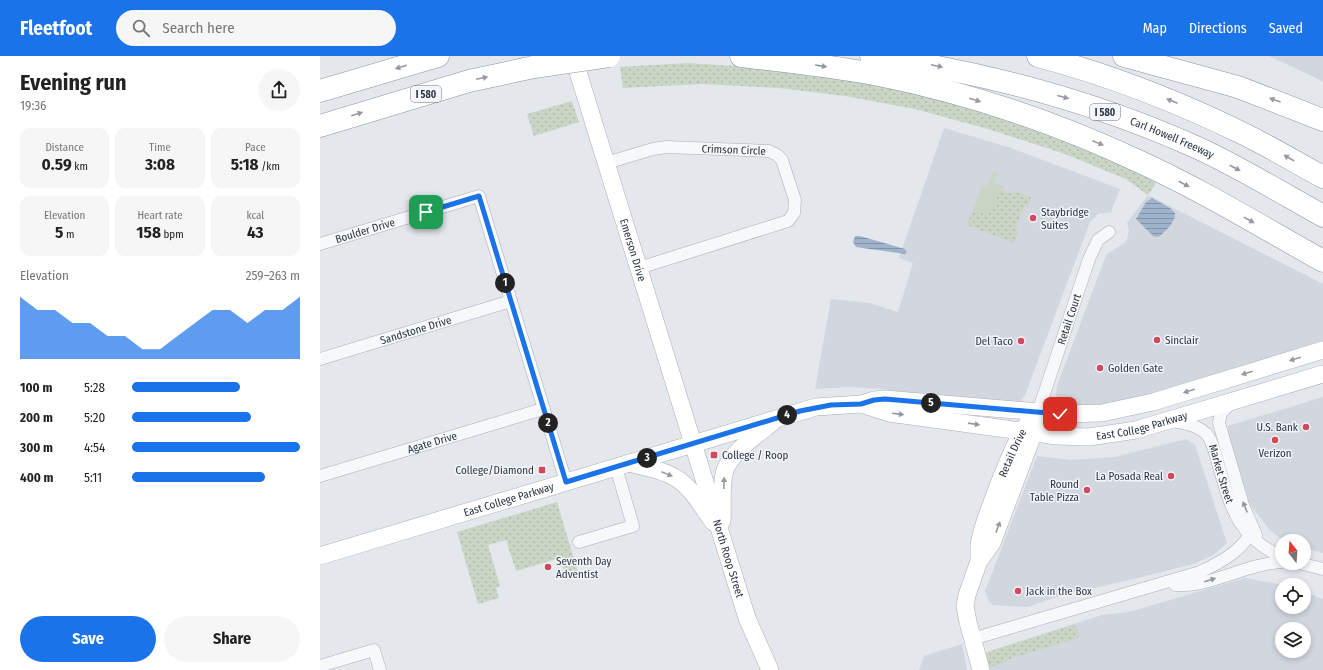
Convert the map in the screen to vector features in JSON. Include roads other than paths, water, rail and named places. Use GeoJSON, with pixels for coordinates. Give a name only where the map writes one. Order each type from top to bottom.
{"type":"FeatureCollection","features":[{"type":"Feature","properties":{"kind":"highway"},"geometry":{"type":"LineString","coordinates":[[320,91],[438,56]]}},
{"type":"Feature","properties":{"kind":"highway","name":"I 580"},"geometry":{"type":"LineString","coordinates":[[320,126],[469,81],[534,67],[609,56]]}},
{"type":"Feature","properties":{"kind":"highway"},"geometry":{"type":"LineString","coordinates":[[741,56],[875,74],[940,89],[1019,114],[1070,132],[1143,163],[1323,260]]}},
{"type":"Feature","properties":{"kind":"highway","name":"Carl Howell Freeway"},"geometry":{"type":"LineString","coordinates":[[871,56],[922,63],[989,77],[1075,100],[1199,148],[1323,216]]}},
{"type":"Feature","properties":{"kind":"highway"},"geometry":{"type":"LineString","coordinates":[[1038,56],[1074,66],[1156,95],[1247,135],[1323,177]]}},
{"type":"Feature","properties":{"kind":"highway"},"geometry":{"type":"LineString","coordinates":[[1124,56],[1238,87],[1323,120]]}},
{"type":"Feature","properties":{"kind":"main road","name":"Emerson Drive"},"geometry":{"type":"LineString","coordinates":[[573,56],[694,443]]}},
{"type":"Feature","properties":{"kind":"main road","name":"East College Parkway"},"geometry":{"type":"LineString","coordinates":[[320,556],[816,407],[861,404],[874,400],[885,399],[1073,414],[1117,411],[1323,350]]}},
{"type":"Feature","properties":{"kind":"main road","name":"East College Parkway"},"geometry":{"type":"LineString","coordinates":[[861,404],[889,413],[1062,436],[1100,436],[1136,430],[1323,374]]}},
{"type":"Feature","properties":{"kind":"main road","name":"Retail Drive"},"geometry":{"type":"LineString","coordinates":[[981,670],[972,639],[965,606],[967,595],[979,561],[992,543],[1028,431],[1038,412]]}},
{"type":"Feature","properties":{"kind":"main road"},"geometry":{"type":"LineString","coordinates":[[722,536],[724,474],[728,463],[742,447],[779,417]]}},
{"type":"Feature","properties":{"kind":"main road","name":"North Roop Street"},"geometry":{"type":"LineString","coordinates":[[694,443],[747,618],[770,670]]}},
{"type":"Feature","properties":{"kind":"main road"},"geometry":{"type":"LineString","coordinates":[[623,465],[658,470],[675,477],[690,490],[722,536]]}},
{"type":"Feature","properties":{"kind":"street","name":"Crimson Circle"},"geometry":{"type":"LineString","coordinates":[[606,163],[653,149],[672,146],[769,151],[777,155],[784,164],[796,204],[794,213],[788,221],[639,268]]}},
{"type":"Feature","properties":{"kind":"street","name":"Boulder Drive"},"geometry":{"type":"LineString","coordinates":[[320,244],[479,196],[511,301]]}},
{"type":"Feature","properties":{"kind":"street","name":"Retail Court"},"geometry":{"type":"LineString","coordinates":[[1038,412],[1089,259],[1098,240],[1109,232]]}},
{"type":"Feature","properties":{"kind":"street","name":"Sandstone Drive"},"geometry":{"type":"LineString","coordinates":[[320,359],[511,301]]}},
{"type":"Feature","properties":{"kind":"street"},"geometry":{"type":"LineString","coordinates":[[511,301],[566,482]]}},
{"type":"Feature","properties":{"kind":"street","name":"Market Street"},"geometry":{"type":"LineString","coordinates":[[1232,402],[1221,413],[1219,423],[1252,532]]}},
{"type":"Feature","properties":{"kind":"street","name":"Agate Drive"},"geometry":{"type":"LineString","coordinates":[[320,476],[544,409]]}},
{"type":"Feature","properties":{"kind":"street","name":"Market Street"},"geometry":{"type":"LineString","coordinates":[[1170,420],[1200,429],[1208,435],[1229,500],[1238,520],[1252,532],[1260,543],[1275,553]]}},
{"type":"Feature","properties":{"kind":"street"},"geometry":{"type":"LineString","coordinates":[[579,542],[633,526],[623,465]]}},
{"type":"Feature","properties":{"kind":"street"},"geometry":{"type":"LineString","coordinates":[[972,639],[1200,572],[1215,565],[1235,551],[1252,532]]}},
{"type":"Feature","properties":{"kind":"street"},"geometry":{"type":"LineString","coordinates":[[1158,585],[1179,585],[1202,582],[1253,566],[1275,563]]}},
{"type":"Feature","properties":{"kind":"street"},"geometry":{"type":"LineString","coordinates":[[1311,566],[1323,569]]}},
{"type":"Feature","properties":{"kind":"street"},"geometry":{"type":"LineString","coordinates":[[320,666],[374,650],[380,670]]}},
{"type":"Feature","properties":{"kind":"water"},"geometry":{"type":"Polygon","coordinates":[[[1152,198],[1170,208],[1175,213],[1174,220],[1170,226],[1158,237],[1153,236],[1136,219],[1146,202],[1152,198]]]}},
{"type":"Feature","properties":{"kind":"water"},"geometry":{"type":"Polygon","coordinates":[[[855,236],[860,236],[905,249],[907,252],[905,254],[856,247],[853,242],[855,236]]]}},
{"type":"Feature","properties":{"kind":"place","name":"Staybridge Suites"},"geometry":{"type":"Point","coordinates":[1033,218]}},
{"type":"Feature","properties":{"kind":"place","name":"Sinclair"},"geometry":{"type":"Point","coordinates":[1157,340]}},
{"type":"Feature","properties":{"kind":"place","name":"Del Taco"},"geometry":{"type":"Point","coordinates":[1021,341]}},
{"type":"Feature","properties":{"kind":"place","name":"Golden Gate"},"geometry":{"type":"Point","coordinates":[1100,368]}},
{"type":"Feature","properties":{"kind":"place","name":"U.S. Bank"},"geometry":{"type":"Point","coordinates":[1306,427]}},
{"type":"Feature","properties":{"kind":"place","name":"Verizon"},"geometry":{"type":"Point","coordinates":[1275,440]}},
{"type":"Feature","properties":{"kind":"place","name":"College / Roop"},"geometry":{"type":"Point","coordinates":[714,455]}},
{"type":"Feature","properties":{"kind":"place","name":"College/Diamond"},"geometry":{"type":"Point","coordinates":[542,470]}},
{"type":"Feature","properties":{"kind":"place","name":"La Posada Real"},"geometry":{"type":"Point","coordinates":[1171,476]}},
{"type":"Feature","properties":{"kind":"place","name":"Round Table Pizza"},"geometry":{"type":"Point","coordinates":[1087,490]}},
{"type":"Feature","properties":{"kind":"place","name":"Seventh Day Adventist"},"geometry":{"type":"Point","coordinates":[548,567]}},
{"type":"Feature","properties":{"kind":"place","name":"Jack in the Box"},"geometry":{"type":"Point","coordinates":[1018,591]}}]}
